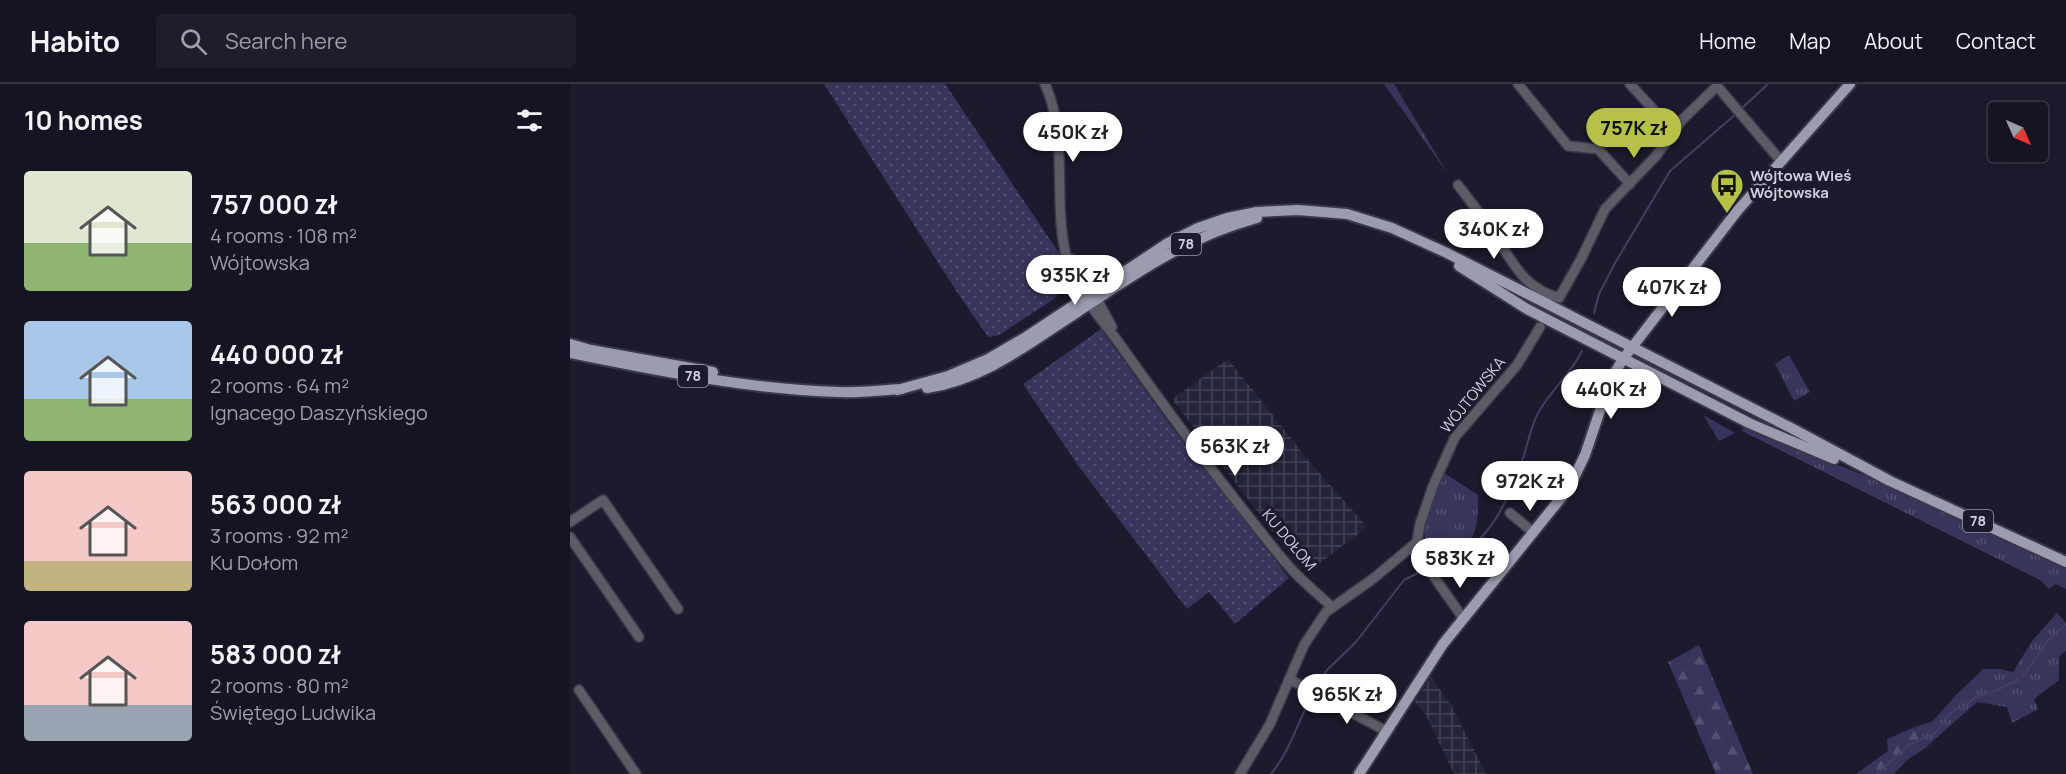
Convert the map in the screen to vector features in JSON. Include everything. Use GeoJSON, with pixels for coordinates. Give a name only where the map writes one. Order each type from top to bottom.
{"type":"FeatureCollection","features":[{"type":"Feature","properties":{"kind":"main road"},"geometry":{"type":"LineString","coordinates":[[1359,774],[1440,648],[1569,488],[1579,470],[1610,381],[1623,359],[1738,210],[1850,84]]}},
{"type":"Feature","properties":{"kind":"main road","name":"78"},"geometry":{"type":"LineString","coordinates":[[570,353],[708,379],[816,391],[897,390],[948,376],[988,359],[1091,298],[1168,243],[1197,228],[1242,214],[1285,211],[1347,214],[1370,220],[1412,237],[1500,280],[1890,481]]}},
{"type":"Feature","properties":{"kind":"main road","name":"78"},"geometry":{"type":"LineString","coordinates":[[1412,237],[1527,309],[1774,435],[1890,481],[2066,561]]}},
{"type":"Feature","properties":{"kind":"main road","name":"78"},"geometry":{"type":"LineString","coordinates":[[570,344],[816,391]]}},
{"type":"Feature","properties":{"kind":"street","name":"KU DOŁOM"},"geometry":{"type":"LineString","coordinates":[[1045,84],[1051,98],[1054,116],[1060,174],[1061,233],[1066,252],[1091,298],[1119,344],[1162,405],[1253,522],[1294,572],[1332,607]]}},
{"type":"Feature","properties":{"kind":"street"},"geometry":{"type":"LineString","coordinates":[[1518,84],[1568,146],[1598,149],[1630,184]]}},
{"type":"Feature","properties":{"kind":"street"},"geometry":{"type":"LineString","coordinates":[[1630,84],[1673,131]]}},
{"type":"Feature","properties":{"kind":"street"},"geometry":{"type":"LineString","coordinates":[[1458,185],[1495,235],[1515,269],[1528,282],[1551,296],[1559,298],[1605,209],[1656,156],[1673,131],[1718,85],[1781,161]]}},
{"type":"Feature","properties":{"kind":"street","name":"WÓJTOWSKA"},"geometry":{"type":"LineString","coordinates":[[1417,542],[1420,524],[1433,486],[1455,437],[1517,365],[1540,327]]}},
{"type":"Feature","properties":{"kind":"street"},"geometry":{"type":"LineString","coordinates":[[570,522],[603,500],[678,609]]}},
{"type":"Feature","properties":{"kind":"street"},"geometry":{"type":"LineString","coordinates":[[1510,513],[1534,533]]}},
{"type":"Feature","properties":{"kind":"street"},"geometry":{"type":"LineString","coordinates":[[570,537],[639,637]]}},
{"type":"Feature","properties":{"kind":"street"},"geometry":{"type":"LineString","coordinates":[[1240,774],[1270,724],[1304,645],[1315,626],[1332,607],[1374,579],[1417,542],[1425,564],[1463,618]]}},
{"type":"Feature","properties":{"kind":"street"},"geometry":{"type":"LineString","coordinates":[[1289,679],[1386,731]]}},
{"type":"Feature","properties":{"kind":"street"},"geometry":{"type":"LineString","coordinates":[[579,690],[636,774]]}},
{"type":"Feature","properties":{"kind":"shaded area"},"geometry":{"type":"Polygon","coordinates":[[[1228,359],[1310,462],[1367,527],[1307,573],[1285,548],[1172,399],[1228,359]]]}},
{"type":"Feature","properties":{"kind":"shaded area"},"geometry":{"type":"Polygon","coordinates":[[[1431,677],[1451,705],[1486,774],[1454,774],[1426,715],[1415,702],[1431,677]]]}},
{"type":"Feature","properties":{"kind":"green space"},"geometry":{"type":"Polygon","coordinates":[[[824,84],[945,84],[1059,253],[1065,274],[1057,297],[999,335],[988,337],[824,84]]]}},
{"type":"Feature","properties":{"kind":"green space"},"geometry":{"type":"Polygon","coordinates":[[[1384,84],[1394,84],[1448,174],[1384,84]]]}},
{"type":"Feature","properties":{"kind":"green space"},"geometry":{"type":"Polygon","coordinates":[[[1101,329],[1168,422],[1289,578],[1235,624],[1209,592],[1187,609],[1077,464],[1023,384],[1101,329]]]}},
{"type":"Feature","properties":{"kind":"green space"},"geometry":{"type":"Polygon","coordinates":[[[1789,355],[1810,392],[1794,401],[1775,364],[1789,355]]]}},
{"type":"Feature","properties":{"kind":"green space"},"geometry":{"type":"Polygon","coordinates":[[[1703,415],[1735,433],[1719,441],[1703,415]]]}},
{"type":"Feature","properties":{"kind":"green space"},"geometry":{"type":"Polygon","coordinates":[[[1745,425],[1781,443],[1887,484],[2066,567],[2066,589],[2055,584],[2049,589],[2040,580],[1742,431],[1745,425]]]}},
{"type":"Feature","properties":{"kind":"green space"},"geometry":{"type":"Polygon","coordinates":[[[1444,473],[1478,495],[1477,524],[1470,540],[1463,546],[1429,564],[1424,532],[1429,509],[1444,473]]]}},
{"type":"Feature","properties":{"kind":"green space"},"geometry":{"type":"Polygon","coordinates":[[[2057,613],[2066,623],[2066,651],[2059,656],[2059,680],[2034,699],[2038,709],[2012,723],[2007,707],[1977,702],[1924,749],[1915,727],[1933,721],[1983,669],[2013,672],[2032,641],[2057,613]]]}},
{"type":"Feature","properties":{"kind":"green space"},"geometry":{"type":"Polygon","coordinates":[[[1699,645],[1753,774],[1716,774],[1668,662],[1699,645]]]}},
{"type":"Feature","properties":{"kind":"green space"},"geometry":{"type":"Polygon","coordinates":[[[1915,727],[1924,749],[1907,760],[1894,774],[1856,774],[1888,751],[1887,739],[1915,727]]]}},
{"type":"Feature","properties":{"kind":"waterway"},"geometry":{"type":"LineString","coordinates":[[1741,109],[1768,84]]}},
{"type":"Feature","properties":{"kind":"waterway"},"geometry":{"type":"LineString","coordinates":[[1594,313],[1599,294],[1615,263],[1670,171],[1737,113]]}},
{"type":"Feature","properties":{"kind":"waterway"},"geometry":{"type":"LineString","coordinates":[[1431,567],[1451,560],[1470,548],[1491,526],[1513,484],[1537,415],[1582,351]]}},
{"type":"Feature","properties":{"kind":"waterway"},"geometry":{"type":"LineString","coordinates":[[1316,689],[1327,670],[1356,642],[1404,580],[1426,569]]}},
{"type":"Feature","properties":{"kind":"waterway"},"geometry":{"type":"LineString","coordinates":[[2023,676],[2048,640],[2066,624]]}},
{"type":"Feature","properties":{"kind":"waterway"},"geometry":{"type":"LineString","coordinates":[[1877,774],[1907,746],[1935,733],[1957,708],[1964,707],[1975,697],[2018,680]]}},
{"type":"Feature","properties":{"kind":"waterway"},"geometry":{"type":"LineString","coordinates":[[1271,774],[1284,755],[1313,694]]}},
{"type":"Feature","properties":{"kind":"place","name":"Wójtowa Wieś Wójtowska"},"geometry":{"type":"Point","coordinates":[1727,214]}}]}
